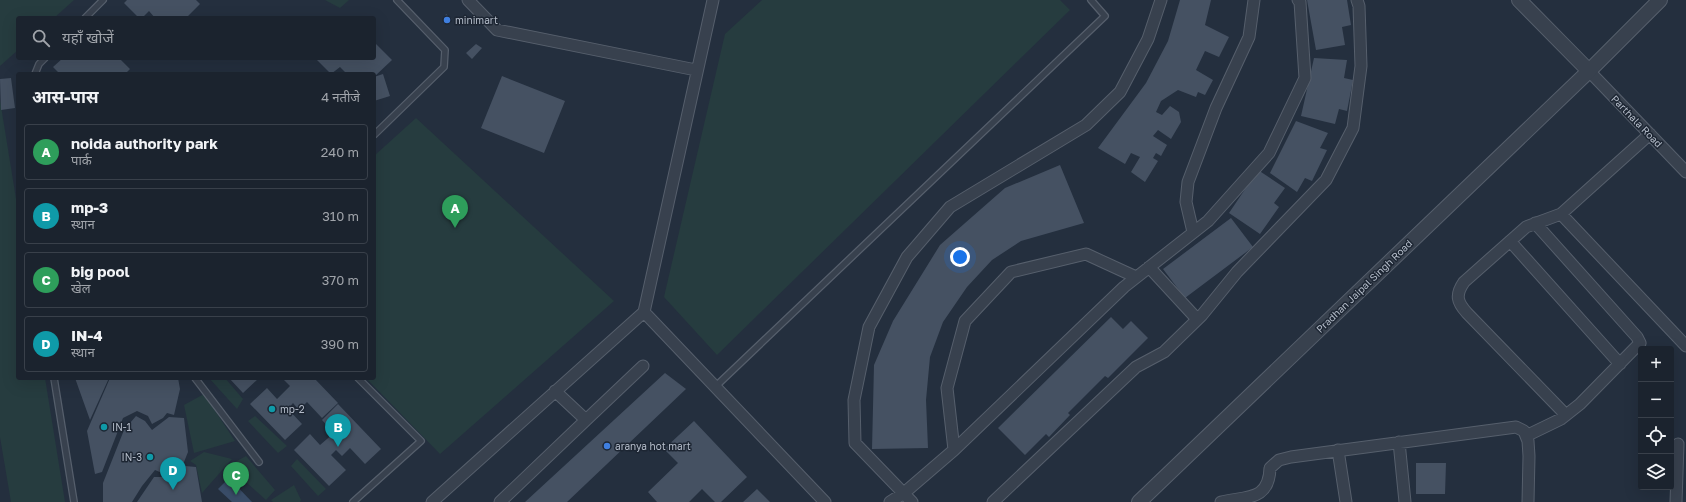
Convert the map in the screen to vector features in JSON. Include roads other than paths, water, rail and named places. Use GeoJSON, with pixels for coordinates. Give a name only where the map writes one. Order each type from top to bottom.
{"type":"FeatureCollection","features":[{"type":"Feature","properties":{"kind":"street"},"geometry":{"type":"LineString","coordinates":[[468,0],[497,30],[696,70]]}},
{"type":"Feature","properties":{"kind":"street"},"geometry":{"type":"LineString","coordinates":[[432,502],[644,312],[696,70],[713,0]]}},
{"type":"Feature","properties":{"kind":"street"},"geometry":{"type":"LineString","coordinates":[[912,502],[855,443],[854,400],[869,327],[907,257],[950,207],[1086,125],[1120,92],[1148,39],[1161,0]]}},
{"type":"Feature","properties":{"kind":"street"},"geometry":{"type":"LineString","coordinates":[[1193,232],[1186,202],[1188,182],[1216,108],[1249,37],[1254,0]]}},
{"type":"Feature","properties":{"kind":"street"},"geometry":{"type":"LineString","coordinates":[[890,502],[904,494],[954,450],[1118,292],[1208,221],[1269,153],[1305,78],[1300,2],[1298,0]]}},
{"type":"Feature","properties":{"kind":"street"},"geometry":{"type":"LineString","coordinates":[[993,502],[1136,367],[1164,352],[1197,319],[1237,272],[1326,180],[1353,128],[1361,66],[1359,6],[1357,0]]}},
{"type":"Feature","properties":{"kind":"street"},"geometry":{"type":"LineString","coordinates":[[1519,0],[1589,71]]}},
{"type":"Feature","properties":{"kind":"street","name":"Pradhan Jaipal Singh Road"},"geometry":{"type":"LineString","coordinates":[[1139,502],[1589,71],[1660,0]]}},
{"type":"Feature","properties":{"kind":"street","name":"Parthala Road"},"geometry":{"type":"LineString","coordinates":[[1589,71],[1685,169]]}},
{"type":"Feature","properties":{"kind":"street"},"geometry":{"type":"LineString","coordinates":[[1566,415],[1459,304],[1457,296],[1459,289],[1464,282],[1526,227],[1536,222],[1561,214],[1650,134]]}},
{"type":"Feature","properties":{"kind":"street"},"geometry":{"type":"LineString","coordinates":[[1561,214],[1686,346]]}},
{"type":"Feature","properties":{"kind":"street"},"geometry":{"type":"LineString","coordinates":[[1526,436],[1548,426],[1580,404],[1640,342],[1536,222]]}},
{"type":"Feature","properties":{"kind":"street"},"geometry":{"type":"LineString","coordinates":[[1510,241],[1620,364]]}},
{"type":"Feature","properties":{"kind":"street"},"geometry":{"type":"LineString","coordinates":[[954,450],[947,388],[965,321],[1011,272],[1086,254],[1136,277]]}},
{"type":"Feature","properties":{"kind":"street"},"geometry":{"type":"LineString","coordinates":[[1149,267],[1197,319]]}},
{"type":"Feature","properties":{"kind":"street"},"geometry":{"type":"LineString","coordinates":[[644,312],[825,502]]}},
{"type":"Feature","properties":{"kind":"street"},"geometry":{"type":"LineString","coordinates":[[500,502],[643,366]]}},
{"type":"Feature","properties":{"kind":"street"},"geometry":{"type":"LineString","coordinates":[[555,392],[586,420]]}},
{"type":"Feature","properties":{"kind":"street"},"geometry":{"type":"LineString","coordinates":[[1221,502],[1257,494],[1266,489],[1270,480],[1270,468],[1279,460],[1338,450],[1516,427],[1524,431],[1526,436],[1529,456],[1528,502]]}},
{"type":"Feature","properties":{"kind":"street"},"geometry":{"type":"LineString","coordinates":[[1399,442],[1405,502]]}},
{"type":"Feature","properties":{"kind":"street"},"geometry":{"type":"LineString","coordinates":[[1676,502],[1678,444]]}},
{"type":"Feature","properties":{"kind":"street"},"geometry":{"type":"LineString","coordinates":[[1338,450],[1346,502]]}},
{"type":"Feature","properties":{"kind":"lane"},"geometry":{"type":"LineString","coordinates":[[87,16],[103,0]]}},
{"type":"Feature","properties":{"kind":"lane"},"geometry":{"type":"LineString","coordinates":[[376,133],[444,67],[445,50],[397,0]]}},
{"type":"Feature","properties":{"kind":"lane"},"geometry":{"type":"LineString","coordinates":[[715,388],[1105,16],[1091,0]]}},
{"type":"Feature","properties":{"kind":"lane"},"geometry":{"type":"LineString","coordinates":[[36,72],[39,64],[43,60]]}},
{"type":"Feature","properties":{"kind":"lane"},"geometry":{"type":"LineString","coordinates":[[54,380],[74,502]]}},
{"type":"Feature","properties":{"kind":"lane"},"geometry":{"type":"LineString","coordinates":[[197,380],[259,462]]}},
{"type":"Feature","properties":{"kind":"lane"},"geometry":{"type":"LineString","coordinates":[[353,502],[421,441],[360,380]]}},
{"type":"Feature","properties":{"kind":"water"},"geometry":{"type":"Polygon","coordinates":[[[229,478],[252,502],[232,502],[218,489],[229,478]]]}},
{"type":"Feature","properties":{"kind":"place","name":"minimart"},"geometry":{"type":"Point","coordinates":[447,20]}},
{"type":"Feature","properties":{"kind":"place","name":"noida authority park"},"geometry":{"type":"Point","coordinates":[455,228]}},
{"type":"Feature","properties":{"kind":"place","name":"mp-2"},"geometry":{"type":"Point","coordinates":[272,409]}},
{"type":"Feature","properties":{"kind":"place","name":"IN-1"},"geometry":{"type":"Point","coordinates":[104,427]}},
{"type":"Feature","properties":{"kind":"place","name":"aranya hot mart"},"geometry":{"type":"Point","coordinates":[607,446]}},
{"type":"Feature","properties":{"kind":"place","name":"mp-3"},"geometry":{"type":"Point","coordinates":[338,447]}},
{"type":"Feature","properties":{"kind":"place","name":"IN-3"},"geometry":{"type":"Point","coordinates":[150,457]}},
{"type":"Feature","properties":{"kind":"place","name":"IN-4"},"geometry":{"type":"Point","coordinates":[173,490]}},
{"type":"Feature","properties":{"kind":"place","name":"big pool"},"geometry":{"type":"Point","coordinates":[236,495]}}]}
